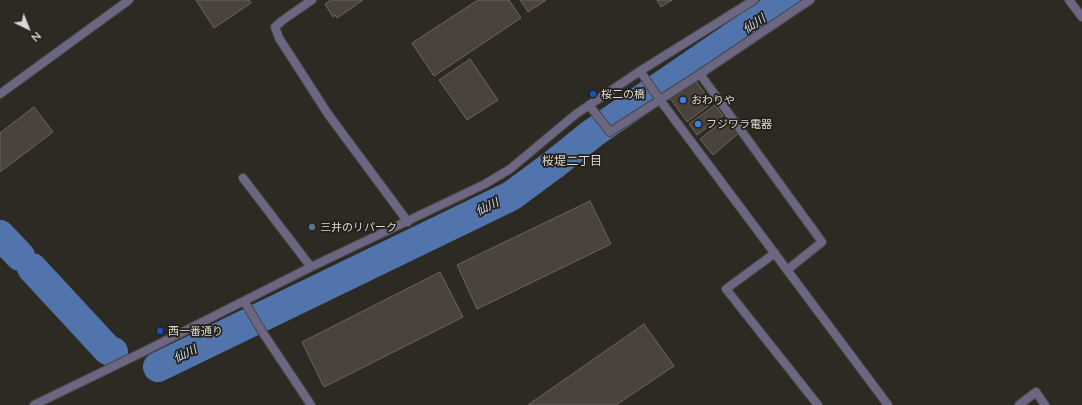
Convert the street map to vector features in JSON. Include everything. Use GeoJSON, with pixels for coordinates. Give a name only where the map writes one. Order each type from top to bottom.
{"type":"FeatureCollection","features":[{"type":"Feature","properties":{"kind":"street"},"geometry":{"type":"LineString","coordinates":[[312,0],[275,27],[279,38],[328,114],[408,222]]}},
{"type":"Feature","properties":{"kind":"street"},"geometry":{"type":"LineString","coordinates":[[34,405],[244,302],[311,267],[485,184],[510,169],[589,105],[640,71],[754,0]]}},
{"type":"Feature","properties":{"kind":"street"},"geometry":{"type":"LineString","coordinates":[[589,105],[610,132],[810,0]]}},
{"type":"Feature","properties":{"kind":"street"},"geometry":{"type":"LineString","coordinates":[[1069,0],[1082,17]]}},
{"type":"Feature","properties":{"kind":"street"},"geometry":{"type":"LineString","coordinates":[[0,94],[124,2]]}},
{"type":"Feature","properties":{"kind":"street"},"geometry":{"type":"LineString","coordinates":[[640,71],[660,100],[888,405]]}},
{"type":"Feature","properties":{"kind":"street"},"geometry":{"type":"LineString","coordinates":[[700,74],[822,242],[787,270]]}},
{"type":"Feature","properties":{"kind":"street"},"geometry":{"type":"LineString","coordinates":[[243,178],[311,267]]}},
{"type":"Feature","properties":{"kind":"street"},"geometry":{"type":"LineString","coordinates":[[775,253],[726,289],[818,405]]}},
{"type":"Feature","properties":{"kind":"street"},"geometry":{"type":"LineString","coordinates":[[244,302],[311,405]]}},
{"type":"Feature","properties":{"kind":"street"},"geometry":{"type":"LineString","coordinates":[[1019,405],[1036,392],[1045,405]]}},
{"type":"Feature","properties":{"kind":"building"},"geometry":{"type":"Polygon","coordinates":[[[196,0],[249,0],[251,3],[214,28],[196,0]]]}},
{"type":"Feature","properties":{"kind":"building"},"geometry":{"type":"Polygon","coordinates":[[[331,0],[363,0],[337,18],[335,15],[333,17],[325,4],[331,0]]]}},
{"type":"Feature","properties":{"kind":"building"},"geometry":{"type":"Polygon","coordinates":[[[478,0],[509,0],[521,18],[434,76],[412,43],[478,0]]]}},
{"type":"Feature","properties":{"kind":"building"},"geometry":{"type":"Polygon","coordinates":[[[520,0],[546,0],[528,12],[520,0]]]}},
{"type":"Feature","properties":{"kind":"building"},"geometry":{"type":"Polygon","coordinates":[[[657,0],[672,0],[661,7],[657,0]]]}},
{"type":"Feature","properties":{"kind":"building"},"geometry":{"type":"Polygon","coordinates":[[[470,59],[498,100],[467,120],[439,80],[470,59]]]}},
{"type":"Feature","properties":{"kind":"building"},"geometry":{"type":"Polygon","coordinates":[[[695,80],[712,103],[687,122],[670,98],[695,80]]]}},
{"type":"Feature","properties":{"kind":"building"},"geometry":{"type":"Polygon","coordinates":[[[715,105],[723,116],[697,135],[689,124],[715,105]]]}},
{"type":"Feature","properties":{"kind":"building"},"geometry":{"type":"Polygon","coordinates":[[[34,107],[53,132],[0,172],[0,133],[34,107]]]}},
{"type":"Feature","properties":{"kind":"building"},"geometry":{"type":"Polygon","coordinates":[[[728,117],[740,132],[713,155],[700,139],[728,117]]]}},
{"type":"Feature","properties":{"kind":"building"},"geometry":{"type":"Polygon","coordinates":[[[590,201],[611,244],[477,309],[457,265],[590,201]]]}},
{"type":"Feature","properties":{"kind":"building"},"geometry":{"type":"Polygon","coordinates":[[[440,272],[463,317],[324,387],[302,342],[440,272]]]}},
{"type":"Feature","properties":{"kind":"building"},"geometry":{"type":"Polygon","coordinates":[[[644,324],[674,366],[616,405],[528,405],[644,324]]]}},
{"type":"Feature","properties":{"kind":"waterway","name":"仙川"},"geometry":{"type":"LineString","coordinates":[[158,367],[511,196],[593,133],[789,0]]}},
{"type":"Feature","properties":{"kind":"waterway","name":"仙川"},"geometry":{"type":"LineString","coordinates":[[0,235],[20,256]]}},
{"type":"Feature","properties":{"kind":"waterway","name":"仙川"},"geometry":{"type":"LineString","coordinates":[[32,268],[108,350],[113,352]]}},
{"type":"Feature","properties":{"kind":"place","name":"桜二の橋"},"geometry":{"type":"Point","coordinates":[593,94]}},
{"type":"Feature","properties":{"kind":"place","name":"おわりや"},"geometry":{"type":"Point","coordinates":[683,100]}},
{"type":"Feature","properties":{"kind":"place","name":"フジワラ電器"},"geometry":{"type":"Point","coordinates":[698,124]}},
{"type":"Feature","properties":{"kind":"place","name":"三井のリパーク"},"geometry":{"type":"Point","coordinates":[312,227]}},
{"type":"Feature","properties":{"kind":"place","name":"西一番通り"},"geometry":{"type":"Point","coordinates":[160,331]}},
{"type":"Feature","properties":{"kind":"district","name":"桜堤二丁目"},"geometry":{"type":"Point","coordinates":[572,161]}}]}
